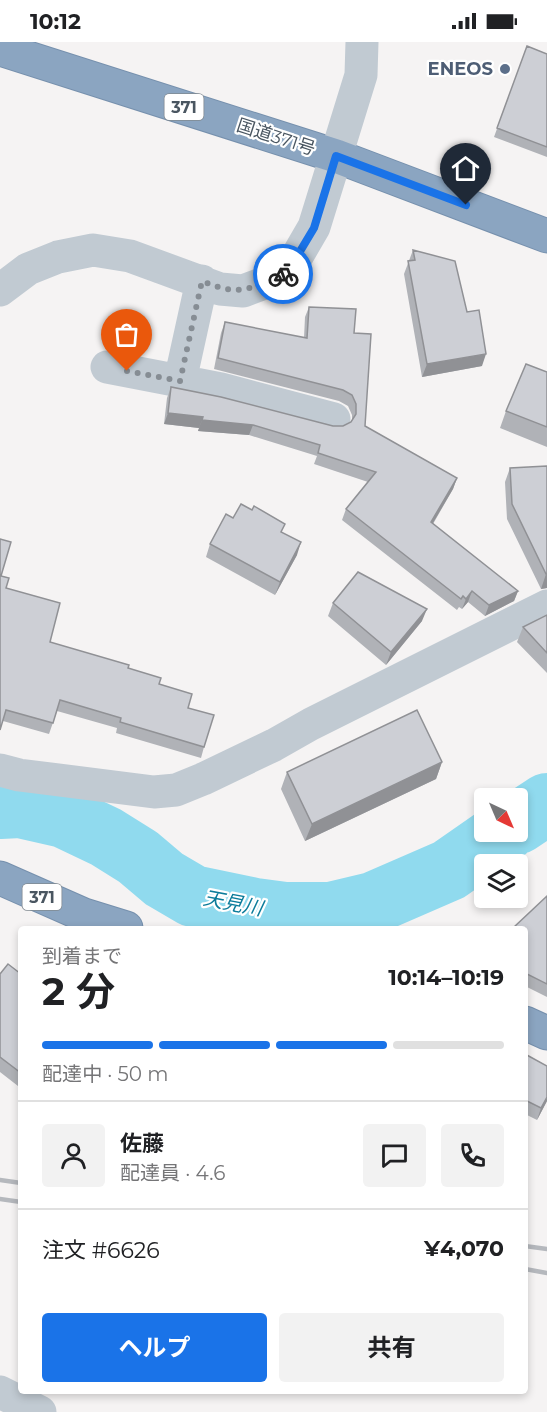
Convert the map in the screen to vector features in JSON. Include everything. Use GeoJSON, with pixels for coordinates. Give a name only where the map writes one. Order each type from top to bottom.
{"type":"FeatureCollection","features":[{"type":"Feature","properties":{"kind":"highway","name":"国道371号"},"geometry":{"type":"LineString","coordinates":[[0,49],[336,156],[547,236]]}},
{"type":"Feature","properties":{"kind":"highway","name":"371"},"geometry":{"type":"LineString","coordinates":[[0,878],[84,915],[120,926]]}},
{"type":"Feature","properties":{"kind":"highway"},"geometry":{"type":"LineString","coordinates":[[528,1024],[547,1033]]}},
{"type":"Feature","properties":{"kind":"street"},"geometry":{"type":"LineString","coordinates":[[0,290],[28,269],[58,257],[93,250],[130,256],[220,289],[243,291],[280,277],[296,258],[314,228],[361,75],[362,42]]}},
{"type":"Feature","properties":{"kind":"street"},"geometry":{"type":"LineString","coordinates":[[180,381],[202,281]]}},
{"type":"Feature","properties":{"kind":"street"},"geometry":{"type":"LineString","coordinates":[[107,367],[221,389],[334,419]]}},
{"type":"Feature","properties":{"kind":"street"},"geometry":{"type":"LineString","coordinates":[[0,770],[19,775],[154,792],[176,790],[274,745],[311,724],[547,606]]}},
{"type":"Feature","properties":{"kind":"street"},"geometry":{"type":"LineString","coordinates":[[0,1392],[40,1412]]}},
{"type":"Feature","properties":{"kind":"building"},"geometry":{"type":"Polygon","coordinates":[[[527,46],[547,54],[547,147],[497,128],[527,46]]]}},
{"type":"Feature","properties":{"kind":"building"},"geometry":{"type":"Polygon","coordinates":[[[413,250],[455,261],[467,312],[479,310],[486,354],[427,364],[408,261],[415,260],[413,250]]]}},
{"type":"Feature","properties":{"kind":"building"},"geometry":{"type":"Polygon","coordinates":[[[309,307],[356,309],[354,333],[371,334],[365,426],[457,478],[431,522],[518,591],[489,605],[472,591],[466,599],[463,596],[461,599],[346,509],[376,472],[318,453],[320,445],[253,425],[202,420],[203,417],[168,413],[171,387],[221,397],[333,426],[343,426],[351,422],[356,414],[356,404],[352,395],[343,390],[218,358],[225,322],[307,338],[309,307]]]}},
{"type":"Feature","properties":{"kind":"building"},"geometry":{"type":"Polygon","coordinates":[[[526,364],[547,372],[547,427],[506,411],[526,364]]]}},
{"type":"Feature","properties":{"kind":"building"},"geometry":{"type":"Polygon","coordinates":[[[547,466],[546,574],[512,504],[510,468],[547,466]]]}},
{"type":"Feature","properties":{"kind":"building"},"geometry":{"type":"Polygon","coordinates":[[[241,504],[252,510],[254,506],[285,524],[281,532],[301,542],[280,582],[210,544],[226,514],[233,518],[241,504]]]}},
{"type":"Feature","properties":{"kind":"building"},"geometry":{"type":"Polygon","coordinates":[[[0,539],[11,542],[1,576],[9,578],[6,588],[60,603],[50,642],[129,665],[128,668],[161,678],[159,684],[192,694],[188,708],[214,715],[204,747],[120,722],[121,718],[60,700],[53,723],[6,710],[0,730],[0,539]]]}},
{"type":"Feature","properties":{"kind":"building"},"geometry":{"type":"Polygon","coordinates":[[[358,572],[427,609],[391,652],[333,603],[358,572]]]}},
{"type":"Feature","properties":{"kind":"building"},"geometry":{"type":"Polygon","coordinates":[[[547,615],[547,653],[523,627],[547,615]]]}},
{"type":"Feature","properties":{"kind":"building"},"geometry":{"type":"Polygon","coordinates":[[[417,710],[442,762],[312,824],[287,772],[417,710]]]}},
{"type":"Feature","properties":{"kind":"building"},"geometry":{"type":"Polygon","coordinates":[[[547,896],[547,984],[528,974],[528,926],[515,926],[547,896]]]}},
{"type":"Feature","properties":{"kind":"building"},"geometry":{"type":"Polygon","coordinates":[[[8,964],[18,972],[18,1071],[0,1057],[0,974],[8,964]]]}},
{"type":"Feature","properties":{"kind":"building"},"geometry":{"type":"Polygon","coordinates":[[[528,1056],[547,1066],[547,1097],[541,1108],[528,1102],[528,1056]]]}},
{"type":"Feature","properties":{"kind":"waterway"},"geometry":{"type":"LineString","coordinates":[[0,799],[20,807]]}},
{"type":"Feature","properties":{"kind":"waterway","name":"天見川"},"geometry":{"type":"LineString","coordinates":[[528,816],[547,804]]}},
{"type":"Feature","properties":{"kind":"waterway","name":"天見川"},"geometry":{"type":"LineString","coordinates":[[0,808],[20,807],[64,817],[106,837],[138,857],[164,879],[193,896],[285,913],[331,913],[373,903],[449,870],[489,842]]}},
{"type":"Feature","properties":{"kind":"railway"},"geometry":{"type":"LineString","coordinates":[[0,1180],[18,1183]]}},
{"type":"Feature","properties":{"kind":"railway"},"geometry":{"type":"LineString","coordinates":[[0,1199],[18,1202]]}},
{"type":"Feature","properties":{"kind":"railway"},"geometry":{"type":"LineString","coordinates":[[528,1246],[547,1249]]}},
{"type":"Feature","properties":{"kind":"railway"},"geometry":{"type":"LineString","coordinates":[[528,1270],[547,1273]]}},
{"type":"Feature","properties":{"kind":"way so far"},"geometry":{"type":"LineString","coordinates":[[127,371],[180,381],[202,281],[220,289],[243,291],[283,274]]}},
{"type":"Feature","properties":{"kind":"place","name":"ENEOS"},"geometry":{"type":"Point","coordinates":[505,69]}},
{"type":"Feature","properties":{"kind":"route"},"geometry":{"type":"LineString","coordinates":[[283,274],[296,258],[314,228],[336,156],[466,205]]}}]}
